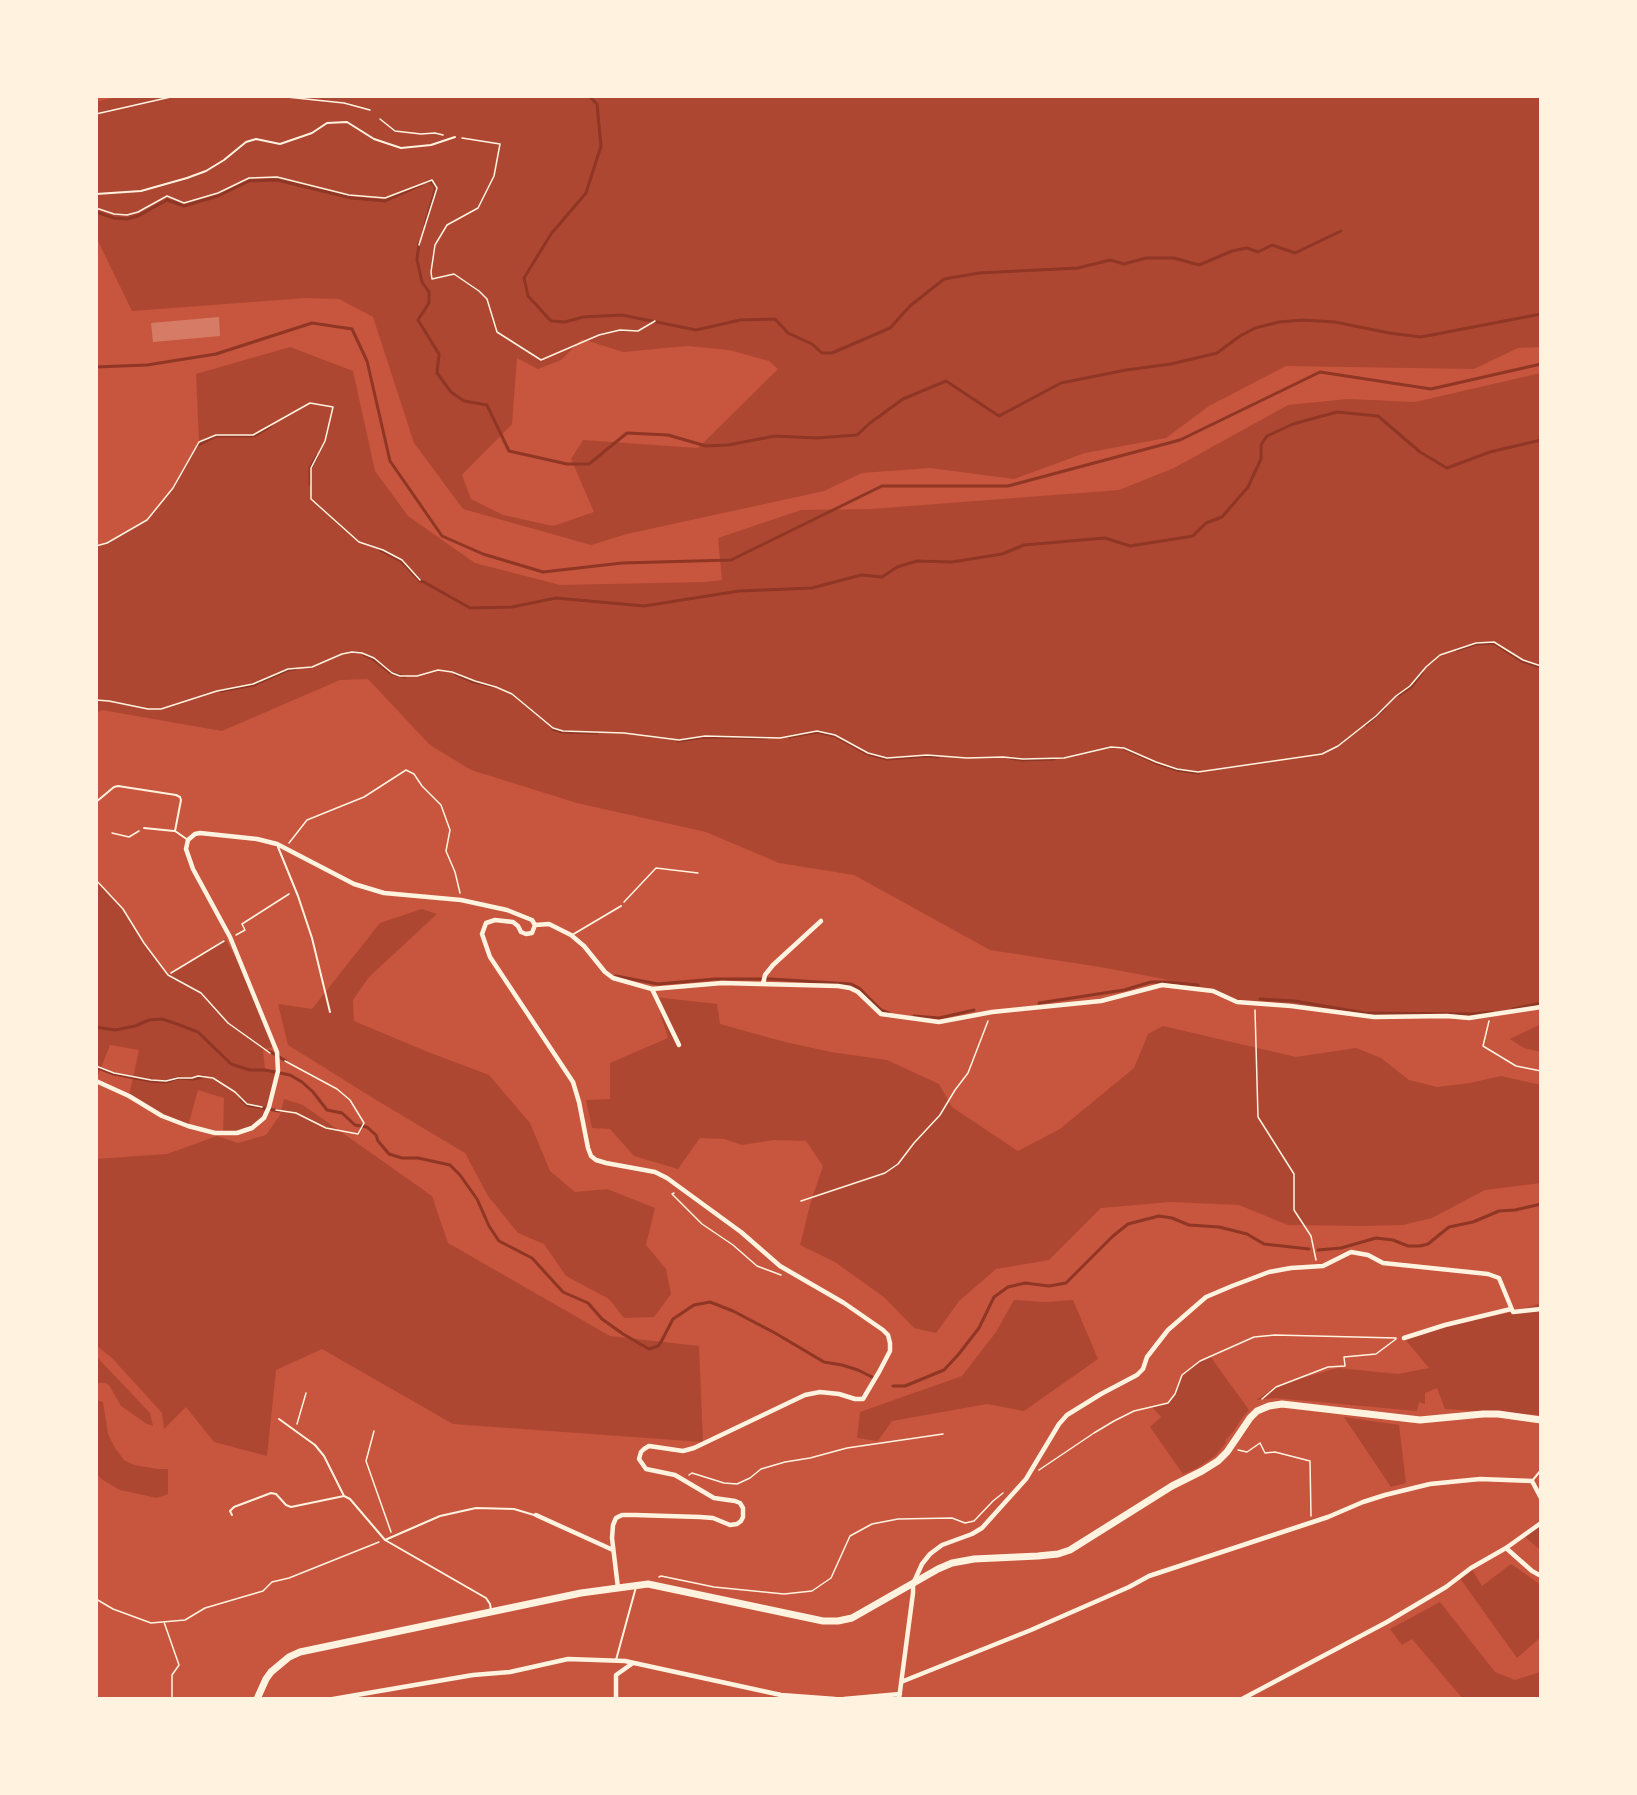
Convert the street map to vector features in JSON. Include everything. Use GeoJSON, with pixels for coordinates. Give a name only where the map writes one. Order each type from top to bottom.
{"type":"FeatureCollection","features":[{"type":"Feature","properties":{"kind":"main road"},"geometry":{"type":"LineString","coordinates":[[257,1699],[271,1672],[300,1652],[491,1611],[618,1587],[648,1584],[823,1621],[852,1618],[938,1569],[964,1560],[1038,1556],[1070,1550],[1172,1486],[1218,1461],[1248,1420],[1263,1408],[1282,1404],[1420,1420],[1498,1414],[1541,1420]]}},
{"type":"Feature","properties":{"kind":"street"},"geometry":{"type":"LineString","coordinates":[[96,1081],[129,1096],[162,1116],[215,1133],[237,1134],[252,1128],[264,1118],[278,1071],[276,1046],[230,937],[193,869],[186,849],[188,840],[195,834],[257,839],[277,844],[354,884],[384,893],[460,900],[507,910],[532,920],[535,925]]}},
{"type":"Feature","properties":{"kind":"street"},"geometry":{"type":"LineString","coordinates":[[535,925],[532,933],[526,934],[521,932],[513,922],[498,919],[486,923],[482,934],[490,957],[573,1082],[591,1156],[606,1163],[655,1172],[667,1178],[741,1232],[780,1266],[844,1303],[883,1330],[888,1335],[890,1343],[890,1351],[863,1399],[820,1392],[804,1395],[694,1448],[683,1450],[649,1446],[641,1452],[639,1459],[646,1469],[675,1475],[714,1498],[740,1503],[744,1512],[741,1521],[730,1525],[713,1518],[622,1515],[616,1518],[613,1525],[613,1550],[618,1587]]}},
{"type":"Feature","properties":{"kind":"street"},"geometry":{"type":"LineString","coordinates":[[763,984],[765,975],[772,965],[821,921]]}},
{"type":"Feature","properties":{"kind":"street"},"geometry":{"type":"LineString","coordinates":[[535,925],[549,924],[571,935],[613,978],[652,989],[722,983],[838,986],[858,992],[881,1014],[939,1022],[992,1012],[1101,1001],[1122,997],[1142,989],[1162,986],[1213,991],[1237,1002],[1374,1017],[1468,1018],[1541,1007]]}},
{"type":"Feature","properties":{"kind":"street"},"geometry":{"type":"LineString","coordinates":[[652,989],[679,1045]]}},
{"type":"Feature","properties":{"kind":"street"},"geometry":{"type":"LineString","coordinates":[[844,1699],[899,1696],[913,1593],[912,1584],[922,1564],[942,1545],[982,1528],[1026,1479],[1039,1455],[1067,1415],[1137,1375],[1168,1330],[1206,1297],[1269,1272],[1318,1267],[1351,1252],[1368,1255],[1383,1263],[1488,1274],[1499,1278],[1511,1310]]}},
{"type":"Feature","properties":{"kind":"street"},"geometry":{"type":"LineString","coordinates":[[1404,1338],[1445,1324],[1511,1310],[1513,1312],[1541,1309]]}},
{"type":"Feature","properties":{"kind":"street"},"geometry":{"type":"LineString","coordinates":[[901,1682],[1031,1630],[1130,1587],[1149,1576],[1311,1523],[1363,1502],[1430,1484],[1480,1479],[1532,1481],[1541,1498]]}},
{"type":"Feature","properties":{"kind":"street"},"geometry":{"type":"LineString","coordinates":[[536,1515],[613,1550]]}},
{"type":"Feature","properties":{"kind":"street"},"geometry":{"type":"LineString","coordinates":[[1242,1699],[1387,1622],[1506,1548],[1541,1523]]}},
{"type":"Feature","properties":{"kind":"street"},"geometry":{"type":"LineString","coordinates":[[1506,1548],[1541,1576]]}},
{"type":"Feature","properties":{"kind":"street"},"geometry":{"type":"LineString","coordinates":[[333,1699],[473,1675],[510,1672],[568,1659],[616,1660],[781,1695],[835,1699]]}},
{"type":"Feature","properties":{"kind":"street"},"geometry":{"type":"LineString","coordinates":[[616,1699],[616,1675],[633,1663]]}},
{"type":"Feature","properties":{"kind":"lane"},"geometry":{"type":"LineString","coordinates":[[96,194],[141,191],[187,178],[206,171],[246,142],[256,139],[279,144],[312,133],[327,123],[347,122],[374,139],[401,148],[431,145],[455,137]]}},
{"type":"Feature","properties":{"kind":"lane"},"geometry":{"type":"LineString","coordinates":[[96,802],[118,786],[176,795],[181,800],[175,831]]}},
{"type":"Feature","properties":{"kind":"lane"},"geometry":{"type":"LineString","coordinates":[[144,828],[175,831],[188,840]]}},
{"type":"Feature","properties":{"kind":"lane"},"geometry":{"type":"LineString","coordinates":[[277,844],[312,938],[330,1012]]}},
{"type":"Feature","properties":{"kind":"lane"},"geometry":{"type":"LineString","coordinates":[[571,935],[621,906]]}},
{"type":"Feature","properties":{"kind":"lane"},"geometry":{"type":"LineString","coordinates":[[279,1419],[315,1445],[324,1456],[344,1496],[350,1499],[385,1540],[486,1598],[491,1611]]}},
{"type":"Feature","properties":{"kind":"lane"},"geometry":{"type":"LineString","coordinates":[[1532,1481],[1541,1470]]}},
{"type":"Feature","properties":{"kind":"lane"},"geometry":{"type":"LineString","coordinates":[[232,1515],[230,1511],[234,1507],[271,1493],[276,1494],[291,1508],[344,1496]]}},
{"type":"Feature","properties":{"kind":"lane"},"geometry":{"type":"LineString","coordinates":[[385,1540],[440,1516],[476,1508],[514,1509],[536,1515]]}},
{"type":"Feature","properties":{"kind":"lane"},"geometry":{"type":"LineString","coordinates":[[616,1660],[636,1586]]}},
{"type":"Feature","properties":{"kind":"path"},"geometry":{"type":"LineString","coordinates":[[96,114],[175,96]]}},
{"type":"Feature","properties":{"kind":"path"},"geometry":{"type":"LineString","coordinates":[[277,96],[344,103],[370,110]]}},
{"type":"Feature","properties":{"kind":"path"},"geometry":{"type":"LineString","coordinates":[[380,119],[395,131],[435,133],[500,144],[494,176],[478,208],[447,225],[435,245],[430,272],[432,279],[454,274],[479,291],[487,299],[497,332],[541,360],[599,335],[620,330],[638,331],[655,321]]}},
{"type":"Feature","properties":{"kind":"path"},"geometry":{"type":"LineString","coordinates":[[96,208],[128,216],[167,196],[184,203],[218,193],[249,178],[277,177],[349,195],[385,198],[432,180],[437,188],[419,245]]}},
{"type":"Feature","properties":{"kind":"path"},"geometry":{"type":"LineString","coordinates":[[96,546],[106,543],[147,520],[173,488],[199,442],[216,435],[253,435],[310,403],[333,407],[325,441],[311,468],[311,499],[359,542],[383,550],[402,560],[420,580]]}},
{"type":"Feature","properties":{"kind":"path"},"geometry":{"type":"LineString","coordinates":[[96,700],[161,709],[217,691],[254,684],[288,669],[312,667],[352,652],[374,658],[392,673],[400,676],[417,676],[438,670],[452,672],[496,687],[512,694],[553,728],[562,731],[624,733],[680,740],[705,736],[780,738],[817,731],[835,735],[868,753],[887,759],[927,755],[967,758],[1064,758],[1111,747],[1124,748],[1177,769],[1198,772],[1322,754],[1338,746],[1376,716],[1440,655],[1476,643],[1494,642],[1523,660],[1541,666]]}},
{"type":"Feature","properties":{"kind":"path"},"geometry":{"type":"LineString","coordinates":[[284,848],[307,820],[364,797],[406,770],[414,774],[422,786],[441,805],[450,830],[446,851],[455,872],[460,900]]}},
{"type":"Feature","properties":{"kind":"path"},"geometry":{"type":"LineString","coordinates":[[112,833],[129,837],[144,828]]}},
{"type":"Feature","properties":{"kind":"path"},"geometry":{"type":"LineString","coordinates":[[621,906],[656,868],[698,873]]}},
{"type":"Feature","properties":{"kind":"path"},"geometry":{"type":"LineString","coordinates":[[96,880],[123,909],[144,943],[168,975]]}},
{"type":"Feature","properties":{"kind":"path"},"geometry":{"type":"LineString","coordinates":[[1255,1003],[1258,1117],[1294,1174],[1294,1210],[1311,1236],[1318,1267]]}},
{"type":"Feature","properties":{"kind":"path"},"geometry":{"type":"LineString","coordinates":[[801,1201],[885,1173],[898,1164],[940,1115],[968,1073],[992,1012]]}},
{"type":"Feature","properties":{"kind":"path"},"geometry":{"type":"LineString","coordinates":[[1489,1016],[1483,1046],[1516,1066],[1541,1071]]}},
{"type":"Feature","properties":{"kind":"path"},"geometry":{"type":"LineString","coordinates":[[96,1066],[114,1073],[151,1080],[166,1081],[198,1076],[213,1078],[235,1092],[247,1104],[267,1110]]}},
{"type":"Feature","properties":{"kind":"path"},"geometry":{"type":"LineString","coordinates":[[276,1110],[296,1113],[326,1128],[358,1134],[364,1123]]}},
{"type":"Feature","properties":{"kind":"path"},"geometry":{"type":"LineString","coordinates":[[675,1191],[672,1194],[702,1224],[731,1243],[757,1266],[783,1276]]}},
{"type":"Feature","properties":{"kind":"path"},"geometry":{"type":"LineString","coordinates":[[1026,1479],[1114,1421],[1134,1411],[1168,1403],[1175,1394],[1182,1375],[1191,1368],[1210,1356],[1254,1338],[1275,1335],[1397,1338],[1376,1354],[1344,1358],[1345,1366],[1328,1367],[1276,1387],[1260,1401]]}},
{"type":"Feature","properties":{"kind":"path"},"geometry":{"type":"LineString","coordinates":[[294,1430],[306,1393]]}},
{"type":"Feature","properties":{"kind":"path"},"geometry":{"type":"LineString","coordinates":[[374,1431],[366,1461],[392,1536]]}},
{"type":"Feature","properties":{"kind":"path"},"geometry":{"type":"LineString","coordinates":[[684,1480],[692,1473],[724,1483],[737,1484],[750,1478],[761,1469],[785,1462],[847,1448],[943,1434]]}},
{"type":"Feature","properties":{"kind":"path"},"geometry":{"type":"LineString","coordinates":[[1229,1448],[1246,1452],[1260,1443],[1265,1453],[1275,1452],[1310,1461],[1311,1523]]}},
{"type":"Feature","properties":{"kind":"path"},"geometry":{"type":"LineString","coordinates":[[648,1584],[662,1576],[714,1587],[784,1594],[812,1591],[831,1578],[850,1536],[872,1524],[898,1519],[952,1518],[964,1523],[974,1521],[1007,1490]]}},
{"type":"Feature","properties":{"kind":"path"},"geometry":{"type":"LineString","coordinates":[[96,1599],[151,1623],[185,1620],[206,1608],[263,1591],[272,1582],[289,1578],[385,1540]]}},
{"type":"Feature","properties":{"kind":"path"},"geometry":{"type":"LineString","coordinates":[[164,1622],[179,1665],[172,1675],[172,1699]]}},
{"type":"Feature","properties":{"kind":"shaded area"},"geometry":{"type":"Polygon","coordinates":[[[120,96],[1541,96],[1541,347],[1518,348],[1474,369],[1286,366],[1209,406],[1166,438],[1085,453],[1014,479],[930,468],[862,473],[824,491],[627,534],[591,545],[463,509],[414,443],[373,317],[339,299],[306,298],[132,311],[96,237],[96,102],[120,96]],[[582,339],[561,360],[538,369],[517,358],[512,424],[462,475],[471,499],[503,515],[553,526],[594,512],[571,459],[583,440],[698,448],[778,369],[769,361],[729,350],[687,346],[623,352],[582,339]]]}},
{"type":"Feature","properties":{"kind":"shaded area"},"geometry":{"type":"Polygon","coordinates":[[[290,347],[353,371],[375,471],[408,516],[475,563],[560,585],[722,580],[718,538],[801,510],[871,509],[1119,490],[1174,468],[1288,405],[1348,399],[1415,402],[1541,373],[1541,1007],[1489,1016],[1374,1017],[1237,1002],[1213,991],[1164,979],[990,950],[854,875],[779,863],[706,832],[577,803],[471,770],[430,745],[368,679],[340,680],[222,731],[102,710],[96,713],[96,546],[107,543],[147,520],[173,488],[199,442],[196,374],[290,347]]]}},
{"type":"Feature","properties":{"kind":"shaded area"},"geometry":{"type":"Polygon","coordinates":[[[96,880],[123,909],[144,943],[168,975],[225,939],[276,1046],[263,1050],[265,1070],[276,1073],[264,1118],[252,1128],[223,1134],[224,1098],[198,1090],[188,1126],[171,1120],[129,1096],[139,1050],[110,1045],[96,1081],[96,880]]]}},
{"type":"Feature","properties":{"kind":"shaded area"},"geometry":{"type":"Polygon","coordinates":[[[422,909],[437,914],[369,977],[353,1000],[354,1021],[489,1075],[530,1123],[550,1171],[575,1192],[607,1189],[655,1208],[646,1245],[666,1269],[671,1294],[654,1317],[624,1318],[609,1299],[566,1276],[544,1244],[518,1233],[488,1196],[465,1153],[288,1045],[278,1004],[312,1009],[380,923],[422,909]]]}},
{"type":"Feature","properties":{"kind":"shaded area"},"geometry":{"type":"Polygon","coordinates":[[[655,997],[717,1004],[720,1024],[831,1052],[887,1060],[939,1084],[952,1107],[1018,1151],[1060,1129],[1134,1068],[1148,1034],[1163,1026],[1296,1057],[1356,1048],[1381,1058],[1409,1080],[1437,1087],[1501,1076],[1541,1085],[1541,1183],[1485,1190],[1432,1218],[1403,1225],[1288,1225],[1239,1205],[1171,1202],[1101,1208],[1049,1260],[996,1269],[959,1301],[936,1333],[914,1328],[885,1298],[835,1262],[800,1245],[823,1166],[806,1141],[774,1140],[742,1145],[724,1139],[700,1138],[678,1169],[634,1156],[610,1129],[592,1128],[586,1100],[610,1099],[610,1063],[668,1038],[655,997]]]}},
{"type":"Feature","properties":{"kind":"shaded area"},"geometry":{"type":"Polygon","coordinates":[[[1541,1024],[1541,1052],[1524,1048],[1510,1039],[1541,1024]]]}},
{"type":"Feature","properties":{"kind":"shaded area"},"geometry":{"type":"Polygon","coordinates":[[[284,1099],[303,1105],[432,1196],[448,1243],[610,1336],[699,1346],[703,1442],[453,1424],[322,1349],[276,1370],[267,1456],[214,1442],[186,1407],[164,1429],[162,1413],[112,1358],[96,1345],[96,1159],[167,1154],[217,1136],[238,1143],[266,1135],[280,1115],[284,1099]]]}},
{"type":"Feature","properties":{"kind":"shaded area"},"geometry":{"type":"Polygon","coordinates":[[[1014,1300],[1046,1302],[1073,1300],[1098,1359],[1024,1411],[987,1404],[892,1421],[878,1441],[857,1438],[860,1412],[962,1376],[996,1332],[1014,1300]]]}},
{"type":"Feature","properties":{"kind":"shaded area"},"geometry":{"type":"Polygon","coordinates":[[[1541,1303],[1541,1415],[1445,1409],[1437,1388],[1425,1393],[1425,1404],[1419,1402],[1417,1411],[1275,1398],[1256,1400],[1281,1384],[1338,1368],[1398,1374],[1429,1368],[1404,1338],[1445,1325],[1513,1312],[1541,1303]]]}},
{"type":"Feature","properties":{"kind":"shaded area"},"geometry":{"type":"Polygon","coordinates":[[[96,1356],[150,1413],[153,1426],[121,1406],[109,1385],[96,1383],[96,1356]]]}},
{"type":"Feature","properties":{"kind":"shaded area"},"geometry":{"type":"Polygon","coordinates":[[[1210,1356],[1249,1410],[1215,1456],[1183,1474],[1150,1427],[1161,1417],[1151,1406],[1168,1403],[1182,1375],[1210,1356]]]}},
{"type":"Feature","properties":{"kind":"shaded area"},"geometry":{"type":"Polygon","coordinates":[[[96,1400],[103,1402],[108,1434],[124,1460],[134,1465],[168,1469],[168,1494],[157,1498],[120,1490],[96,1474],[96,1400]]]}},
{"type":"Feature","properties":{"kind":"shaded area"},"geometry":{"type":"Polygon","coordinates":[[[1344,1417],[1399,1425],[1406,1483],[1391,1487],[1344,1417]]]}},
{"type":"Feature","properties":{"kind":"shaded area"},"geometry":{"type":"Polygon","coordinates":[[[1541,1523],[1541,1551],[1523,1535],[1541,1523]]]}},
{"type":"Feature","properties":{"kind":"shaded area"},"geometry":{"type":"Polygon","coordinates":[[[1511,1564],[1541,1585],[1541,1637],[1517,1658],[1459,1577],[1471,1568],[1482,1586],[1511,1564]]]}},
{"type":"Feature","properties":{"kind":"shaded area"},"geometry":{"type":"Polygon","coordinates":[[[1440,1602],[1495,1672],[1515,1680],[1541,1672],[1541,1699],[1463,1699],[1412,1639],[1402,1645],[1390,1629],[1440,1602]]]}},
{"type":"Feature","properties":{"kind":"building"},"geometry":{"type":"Polygon","coordinates":[[[219,317],[220,336],[153,342],[151,323],[219,317]]]}},
{"type":"Feature","properties":{"kind":"waterway"},"geometry":{"type":"LineString","coordinates":[[589,96],[597,104],[601,146],[586,193],[551,234],[524,278],[528,296],[551,321],[565,322],[583,317],[622,315],[696,330],[740,320],[775,319],[788,333],[812,344],[822,353],[832,353],[890,328],[910,306],[944,279],[979,273],[1078,268],[1110,260],[1124,264],[1146,258],[1174,258],[1199,265],[1232,251],[1247,248],[1258,252],[1272,245],[1295,253],[1341,231]]}},
{"type":"Feature","properties":{"kind":"waterway"},"geometry":{"type":"LineString","coordinates":[[96,212],[114,218],[127,219],[138,216],[167,200],[184,206],[218,196],[249,181],[277,180],[351,198],[385,201],[421,185]]}},
{"type":"Feature","properties":{"kind":"waterway"},"geometry":{"type":"LineString","coordinates":[[425,225],[436,187],[430,181],[427,182]]}},
{"type":"Feature","properties":{"kind":"waterway"},"geometry":{"type":"LineString","coordinates":[[419,243],[417,260],[422,282],[429,292],[429,303],[418,320],[439,354],[437,373],[451,392],[464,401],[487,405],[509,451],[567,464],[589,464],[627,433],[668,435],[706,446],[728,445],[775,436],[817,438],[857,435],[903,399],[946,381],[999,416],[1061,383],[1171,364],[1217,353],[1255,328],[1279,322],[1303,320],[1335,322],[1421,337],[1541,314]]}},
{"type":"Feature","properties":{"kind":"waterway"},"geometry":{"type":"LineString","coordinates":[[96,367],[147,365],[216,354],[312,323],[352,329],[367,361],[390,461],[442,536],[483,554],[543,572],[622,563],[731,560],[882,486],[1008,486],[1180,440],[1320,372],[1431,389],[1541,364]]}},
{"type":"Feature","properties":{"kind":"waterway"},"geometry":{"type":"LineString","coordinates":[[380,550],[401,561],[420,581],[470,608],[512,607],[556,598],[644,606],[739,591],[812,588],[861,575],[882,577],[897,567],[917,561],[952,562],[1002,554],[1024,545],[1105,538],[1130,546],[1193,536],[1206,523],[1222,517],[1248,487],[1261,459],[1261,445],[1267,436],[1293,424],[1337,412],[1378,416],[1420,452],[1447,468],[1490,452],[1541,440]]}},
{"type":"Feature","properties":{"kind":"waterway"},"geometry":{"type":"LineString","coordinates":[[198,445],[216,436],[254,436],[271,426]]}},
{"type":"Feature","properties":{"kind":"waterway"},"geometry":{"type":"LineString","coordinates":[[310,484],[310,468],[317,456]]}},
{"type":"Feature","properties":{"kind":"waterway"},"geometry":{"type":"LineString","coordinates":[[1457,650],[1476,644],[1494,643],[1522,661],[1541,667]]}},
{"type":"Feature","properties":{"kind":"waterway"},"geometry":{"type":"LineString","coordinates":[[364,655],[391,673],[405,677]]}},
{"type":"Feature","properties":{"kind":"waterway"},"geometry":{"type":"LineString","coordinates":[[221,691],[254,685],[295,669]]}},
{"type":"Feature","properties":{"kind":"waterway"},"geometry":{"type":"LineString","coordinates":[[1399,695],[1411,687],[1422,673]]}},
{"type":"Feature","properties":{"kind":"waterway"},"geometry":{"type":"LineString","coordinates":[[455,674],[492,686]]}},
{"type":"Feature","properties":{"kind":"waterway"},"geometry":{"type":"LineString","coordinates":[[1366,725],[1385,708]]}},
{"type":"Feature","properties":{"kind":"waterway"},"geometry":{"type":"LineString","coordinates":[[553,729],[562,732],[597,733]]}},
{"type":"Feature","properties":{"kind":"waterway"},"geometry":{"type":"LineString","coordinates":[[789,737],[817,732],[835,736],[868,754],[887,759],[938,757]]}},
{"type":"Feature","properties":{"kind":"waterway"},"geometry":{"type":"LineString","coordinates":[[678,741],[705,737],[767,738]]}},
{"type":"Feature","properties":{"kind":"waterway"},"geometry":{"type":"LineString","coordinates":[[1125,749],[1177,770],[1199,773]]}},
{"type":"Feature","properties":{"kind":"waterway"},"geometry":{"type":"LineString","coordinates":[[1010,758],[1054,759]]}},
{"type":"Feature","properties":{"kind":"waterway"},"geometry":{"type":"LineString","coordinates":[[616,976],[658,984],[715,979],[771,979],[851,984],[859,988],[881,1010],[889,1013]]}},
{"type":"Feature","properties":{"kind":"waterway"},"geometry":{"type":"LineString","coordinates":[[1039,1003],[1124,990],[1151,982],[1198,985]]}},
{"type":"Feature","properties":{"kind":"waterway"},"geometry":{"type":"LineString","coordinates":[[1260,999],[1295,1001],[1365,1013],[1471,1014],[1492,1012]]}},
{"type":"Feature","properties":{"kind":"waterway"},"geometry":{"type":"LineString","coordinates":[[1513,1009],[1541,1003]]}},
{"type":"Feature","properties":{"kind":"waterway"},"geometry":{"type":"LineString","coordinates":[[914,1016],[939,1018],[974,1010]]}},
{"type":"Feature","properties":{"kind":"waterway"},"geometry":{"type":"LineString","coordinates":[[96,1027],[115,1030],[135,1026],[149,1020],[162,1019],[198,1032],[231,1064],[250,1070],[265,1070],[290,1075],[302,1082],[327,1110],[342,1113],[355,1125],[367,1127],[376,1135],[389,1154],[450,1165],[477,1199],[489,1226],[499,1241],[532,1258],[563,1292],[588,1303],[602,1319],[649,1349],[658,1346],[673,1319],[694,1305],[710,1302],[775,1333],[824,1362],[858,1370],[874,1378]]}},
{"type":"Feature","properties":{"kind":"waterway"},"geometry":{"type":"LineString","coordinates":[[269,1051],[286,1061]]}},
{"type":"Feature","properties":{"kind":"waterway"},"geometry":{"type":"LineString","coordinates":[[96,1067],[114,1074],[151,1081],[166,1082],[178,1078],[203,1077]]}},
{"type":"Feature","properties":{"kind":"waterway"},"geometry":{"type":"LineString","coordinates":[[241,1099],[247,1105],[279,1111]]}},
{"type":"Feature","properties":{"kind":"waterway"},"geometry":{"type":"LineString","coordinates":[[1318,1250],[1341,1248],[1376,1238],[1393,1240],[1408,1246],[1420,1246],[1428,1244],[1449,1227],[1473,1222],[1499,1211],[1541,1204]]}},
{"type":"Feature","properties":{"kind":"waterway"},"geometry":{"type":"LineString","coordinates":[[893,1386],[905,1386],[944,1370],[979,1328],[994,1297],[1008,1287],[1025,1283],[1049,1286],[1066,1283],[1128,1224],[1159,1216],[1172,1218],[1189,1225],[1219,1227],[1247,1234],[1264,1244],[1309,1249]]}}]}
